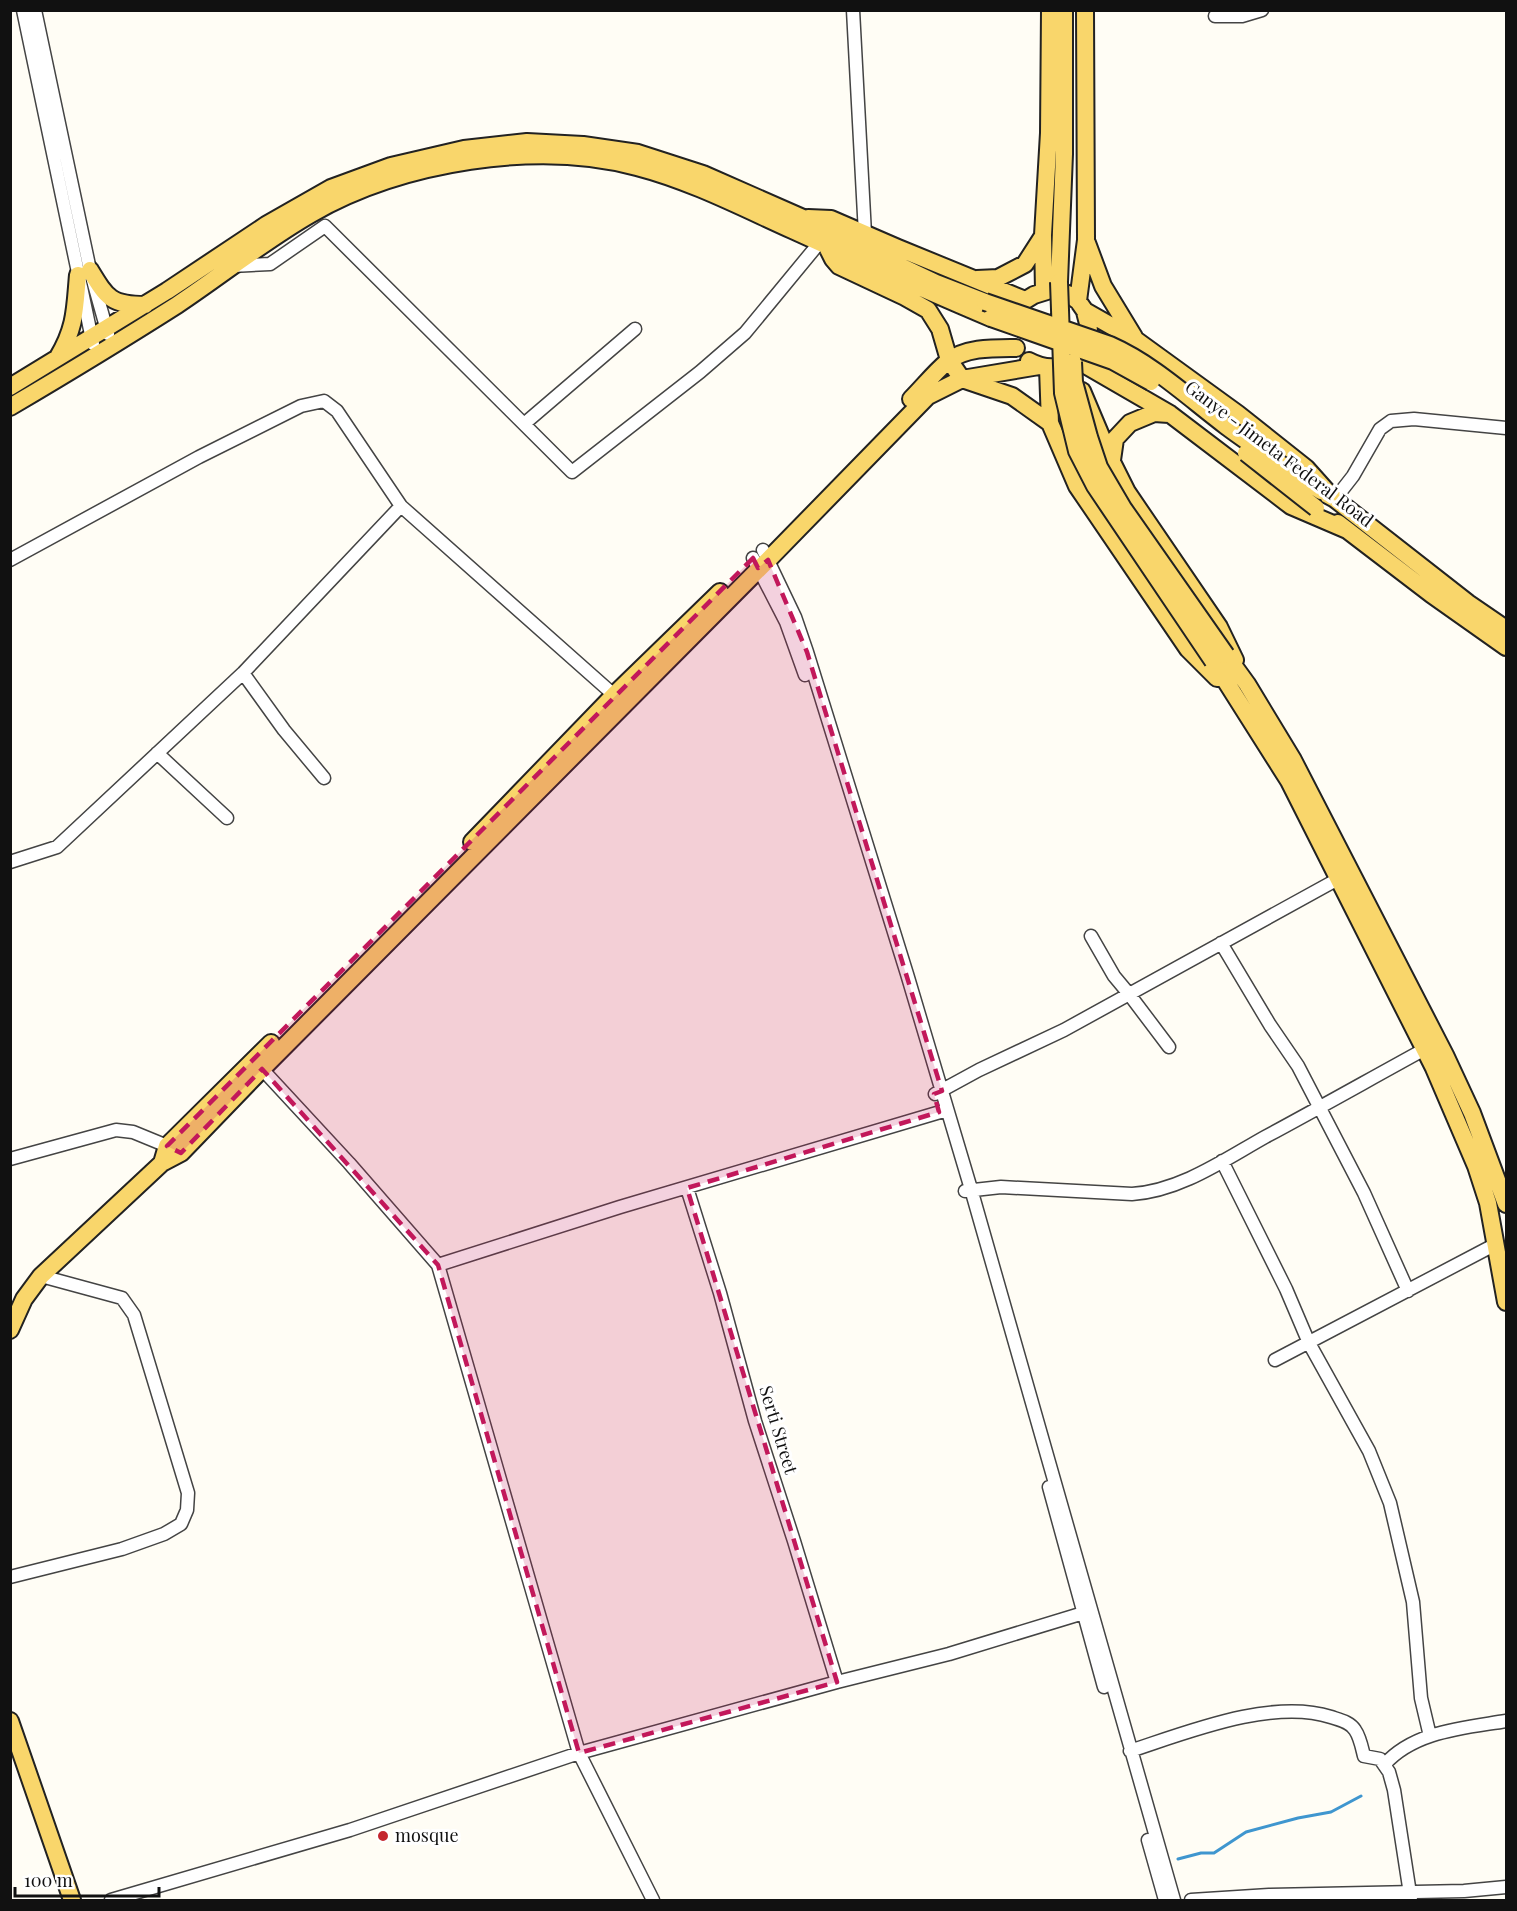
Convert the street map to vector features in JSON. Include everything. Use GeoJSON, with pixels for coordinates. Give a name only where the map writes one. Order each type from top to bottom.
{"type":"FeatureCollection","features":[{"type":"Feature","properties":{"kind":"main road"},"geometry":{"type":"LineString","coordinates":[[1044,291],[1043,235],[1049,133],[1050,10]]}},
{"type":"Feature","properties":{"kind":"main road"},"geometry":{"type":"LineString","coordinates":[[1064,10],[1065,283],[1074,382],[1099,467],[1219,658],[1293,760],[1445,1055],[1472,1113],[1506,1204]]}},
{"type":"Feature","properties":{"kind":"main road"},"geometry":{"type":"LineString","coordinates":[[1065,283],[1077,225],[1075,154],[1077,10]]}},
{"type":"Feature","properties":{"kind":"main road"},"geometry":{"type":"LineString","coordinates":[[10,1330],[24,1299],[42,1276],[162,1163],[614,695],[761,559],[928,396],[962,379],[1063,366],[1072,361],[1084,348],[1089,335],[1082,306],[1086,240],[1085,10]]}},
{"type":"Feature","properties":{"kind":"main road"},"geometry":{"type":"LineString","coordinates":[[10,387],[145,305],[266,225],[331,188],[391,166],[464,149],[527,142],[583,145],[638,153],[703,174],[803,218],[988,310]]}},
{"type":"Feature","properties":{"kind":"main road"},"geometry":{"type":"LineString","coordinates":[[10,407],[98,355],[179,303],[274,236],[313,212],[365,189],[410,174],[506,157],[564,156],[600,159],[636,166],[708,191],[930,293],[988,310]]}},
{"type":"Feature","properties":{"kind":"main road"},"geometry":{"type":"LineString","coordinates":[[803,218],[831,219],[1025,300]]}},
{"type":"Feature","properties":{"kind":"main road"},"geometry":{"type":"LineString","coordinates":[[973,279],[998,278],[1025,264],[1043,235]]}},
{"type":"Feature","properties":{"kind":"main road"},"geometry":{"type":"LineString","coordinates":[[1086,240],[1103,285],[1136,340]]}},
{"type":"Feature","properties":{"kind":"main road"},"geometry":{"type":"LineString","coordinates":[[823,244],[839,266],[928,310],[940,329],[949,360],[962,379],[1012,396],[1050,423]]}},
{"type":"Feature","properties":{"kind":"main road"},"geometry":{"type":"LineString","coordinates":[[84,272],[111,300],[126,305],[145,305]]}},
{"type":"Feature","properties":{"kind":"main road"},"geometry":{"type":"LineString","coordinates":[[56,359],[68,340],[84,272]]}},
{"type":"Feature","properties":{"kind":"main road"},"geometry":{"type":"LineString","coordinates":[[1043,367],[1029,362],[1016,348],[1012,339],[1012,321],[1015,311],[1025,300],[1044,291],[1060,291],[1070,295],[1082,306],[1136,340],[1238,414],[1306,468],[1329,495]]}},
{"type":"Feature","properties":{"kind":"main road","name":"Ganye - Jimeta Federal Road"},"geometry":{"type":"LineString","coordinates":[[988,310],[1125,351],[1248,443],[1329,495],[1468,603],[1506,629]]}},
{"type":"Feature","properties":{"kind":"main road","name":"Ganye - Jimeta Federal Road"},"geometry":{"type":"LineString","coordinates":[[988,310],[1129,368],[1150,381],[1316,508],[1506,647]]}},
{"type":"Feature","properties":{"kind":"main road"},"geometry":{"type":"LineString","coordinates":[[174,1149],[262,1069],[761,559],[949,360],[965,353],[985,349],[1016,348]]}},
{"type":"Feature","properties":{"kind":"main road"},"geometry":{"type":"LineString","coordinates":[[1072,361],[1170,414],[1292,506],[1347,530]]}},
{"type":"Feature","properties":{"kind":"main road"},"geometry":{"type":"LineString","coordinates":[[1072,361],[1112,462],[1127,492],[1219,627],[1242,690],[1425,1049],[1457,1119],[1488,1203],[1506,1302]]}},
{"type":"Feature","properties":{"kind":"main road"},"geometry":{"type":"LineString","coordinates":[[1043,367],[1050,423],[1077,486],[1188,650],[1242,690]]}},
{"type":"Feature","properties":{"kind":"main road"},"geometry":{"type":"LineString","coordinates":[[1112,462],[1115,439],[1130,423],[1154,412],[1170,414]]}},
{"type":"Feature","properties":{"kind":"main road"},"geometry":{"type":"LineString","coordinates":[[10,1721],[68,1896]]}},
{"type":"Feature","properties":{"kind":"street"},"geometry":{"type":"LineString","coordinates":[[23,10],[98,334],[98,355]]}},
{"type":"Feature","properties":{"kind":"street"},"geometry":{"type":"LineString","coordinates":[[35,10],[84,272]]}},
{"type":"Feature","properties":{"kind":"street"},"geometry":{"type":"LineString","coordinates":[[853,10],[865,234]]}},
{"type":"Feature","properties":{"kind":"street"},"geometry":{"type":"LineString","coordinates":[[1215,16],[1242,16],[1262,10]]}},
{"type":"Feature","properties":{"kind":"street"},"geometry":{"type":"LineString","coordinates":[[230,266],[270,264],[325,225],[572,472],[746,333],[823,244]]}},
{"type":"Feature","properties":{"kind":"street"},"geometry":{"type":"LineString","coordinates":[[524,424],[634,329]]}},
{"type":"Feature","properties":{"kind":"street"},"geometry":{"type":"LineString","coordinates":[[98,334],[113,345]]}},
{"type":"Feature","properties":{"kind":"street"},"geometry":{"type":"LineString","coordinates":[[10,560],[199,457],[301,406],[324,401],[337,411],[401,506],[614,695]]}},
{"type":"Feature","properties":{"kind":"street"},"geometry":{"type":"LineString","coordinates":[[1329,495],[1353,476],[1380,429],[1391,421],[1414,418],[1506,428]]}},
{"type":"Feature","properties":{"kind":"street"},"geometry":{"type":"LineString","coordinates":[[10,862],[57,847],[243,673],[401,506]]}},
{"type":"Feature","properties":{"kind":"street"},"geometry":{"type":"LineString","coordinates":[[761,559],[795,618],[807,652],[967,1190],[1023,1394],[1174,1900]]}},
{"type":"Feature","properties":{"kind":"street"},"geometry":{"type":"LineString","coordinates":[[243,673],[284,730],[324,778]]}},
{"type":"Feature","properties":{"kind":"street"},"geometry":{"type":"LineString","coordinates":[[157,753],[227,818]]}},
{"type":"Feature","properties":{"kind":"street"},"geometry":{"type":"LineString","coordinates":[[938,1093],[979,1070],[1064,1029],[1338,879]]}},
{"type":"Feature","properties":{"kind":"street"},"geometry":{"type":"LineString","coordinates":[[1091,936],[1114,976],[1169,1047]]}},
{"type":"Feature","properties":{"kind":"street"},"geometry":{"type":"LineString","coordinates":[[1221,943],[1270,1025],[1298,1066],[1320,1107],[1364,1193],[1407,1291]]}},
{"type":"Feature","properties":{"kind":"street"},"geometry":{"type":"LineString","coordinates":[[967,1190],[1001,1187],[1132,1194],[1152,1192],[1176,1184],[1222,1161],[1425,1049]]}},
{"type":"Feature","properties":{"kind":"street"},"geometry":{"type":"LineString","coordinates":[[262,1069],[349,1163],[438,1265],[579,1752],[652,1900]]}},
{"type":"Feature","properties":{"kind":"street"},"geometry":{"type":"LineString","coordinates":[[438,1265],[943,1111]]}},
{"type":"Feature","properties":{"kind":"street"},"geometry":{"type":"LineString","coordinates":[[10,1159],[116,1130],[133,1132],[174,1149]]}},
{"type":"Feature","properties":{"kind":"street"},"geometry":{"type":"LineString","coordinates":[[1222,1161],[1286,1289],[1309,1343],[1369,1451],[1390,1503],[1413,1602],[1421,1698],[1430,1736]]}},
{"type":"Feature","properties":{"kind":"street","name":"Serti Street"},"geometry":{"type":"LineString","coordinates":[[687,1188],[720,1293],[754,1421],[837,1682]]}},
{"type":"Feature","properties":{"kind":"street"},"geometry":{"type":"LineString","coordinates":[[1275,1360],[1496,1244]]}},
{"type":"Feature","properties":{"kind":"street"},"geometry":{"type":"LineString","coordinates":[[10,1577],[122,1549],[164,1534],[181,1524],[187,1510],[188,1493],[134,1315],[122,1298],[42,1276]]}},
{"type":"Feature","properties":{"kind":"street"},"geometry":{"type":"LineString","coordinates":[[111,1900],[350,1830],[579,1752],[949,1654],[1088,1612]]}},
{"type":"Feature","properties":{"kind":"street"},"geometry":{"type":"LineString","coordinates":[[1088,1612],[1088,1632],[1165,1900]]}},
{"type":"Feature","properties":{"kind":"street"},"geometry":{"type":"LineString","coordinates":[[1056,1621],[1069,1621],[1088,1632]]}},
{"type":"Feature","properties":{"kind":"street"},"geometry":{"type":"LineString","coordinates":[[1130,1751],[1219,1722],[1252,1714],[1320,1713],[1344,1721],[1355,1729],[1364,1756],[1380,1759],[1389,1772],[1394,1790],[1410,1896]]}},
{"type":"Feature","properties":{"kind":"street"},"geometry":{"type":"LineString","coordinates":[[1384,1766],[1401,1749],[1430,1736],[1462,1727],[1506,1721]]}},
{"type":"Feature","properties":{"kind":"street"},"geometry":{"type":"LineString","coordinates":[[1191,1900],[1269,1895],[1410,1896],[1506,1887]]}},
{"type":"Feature","properties":{"kind":"highlighted area"},"geometry":{"type":"Polygon","coordinates":[[[753,558],[758,568],[768,560],[807,652],[942,1091],[934,1094],[939,1112],[687,1188],[837,1682],[579,1753],[438,1265],[262,1069],[181,1153],[167,1146],[753,558]]]}},
{"type":"Feature","properties":{"kind":"waterway"},"geometry":{"type":"LineString","coordinates":[[1178,1859],[1201,1853],[1214,1853],[1246,1832],[1331,1812],[1361,1796]]}},
{"type":"Feature","properties":{"kind":"place","name":"mosque"},"geometry":{"type":"Point","coordinates":[383,1836]}}]}
